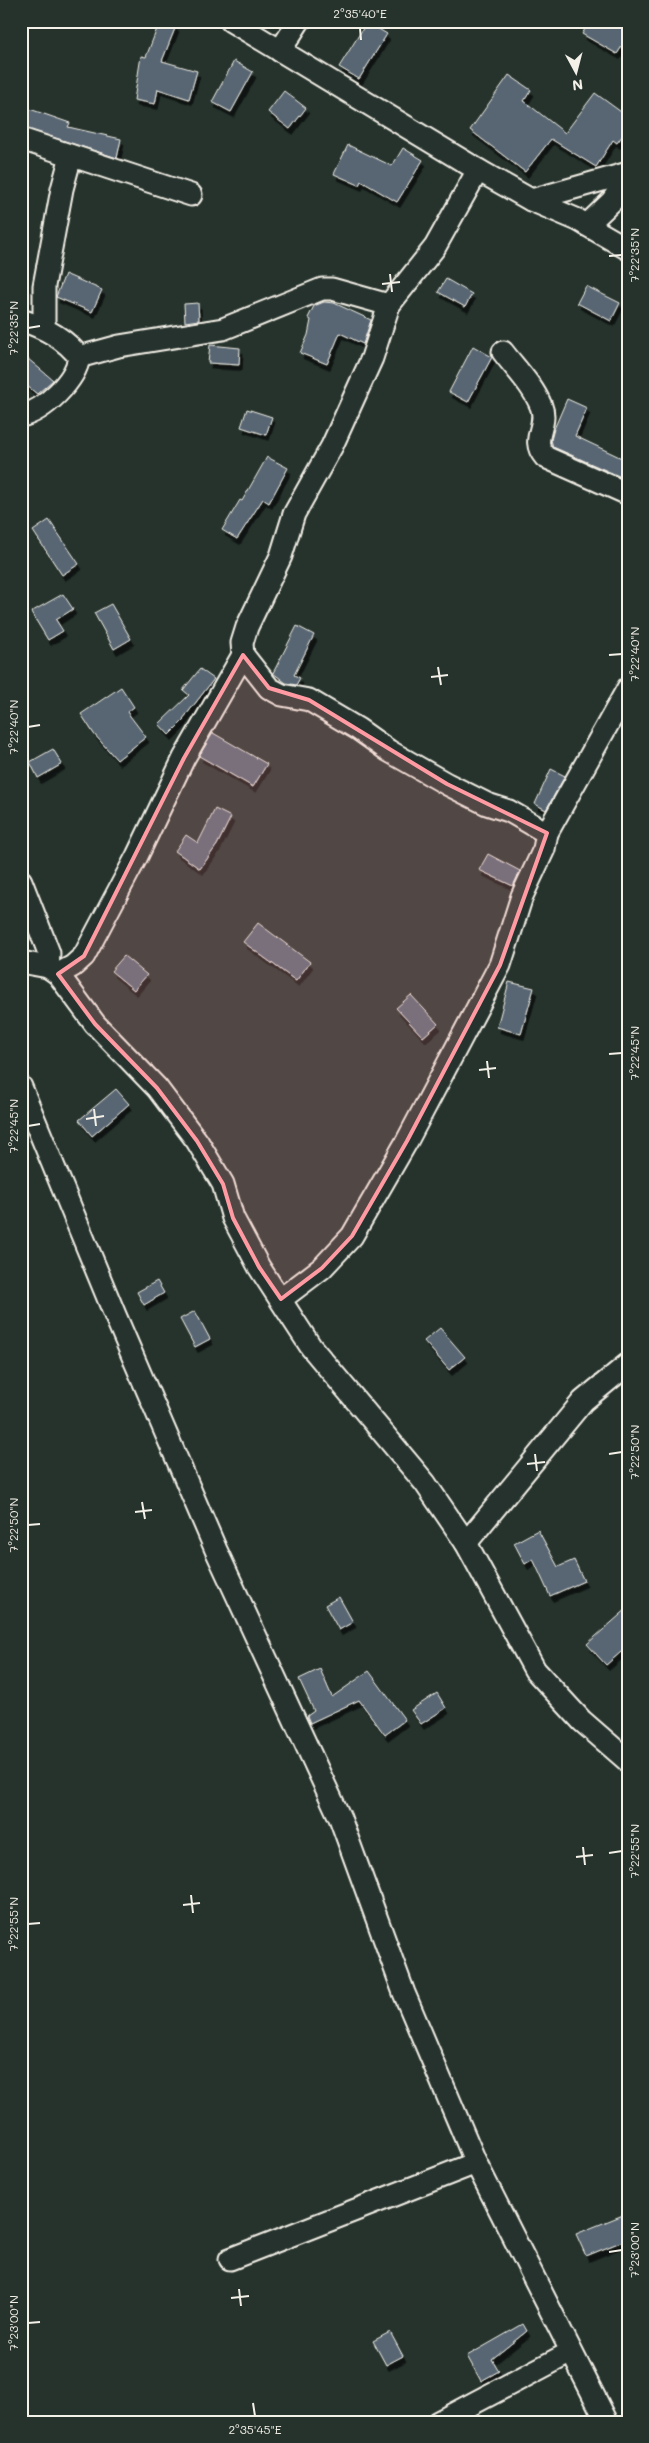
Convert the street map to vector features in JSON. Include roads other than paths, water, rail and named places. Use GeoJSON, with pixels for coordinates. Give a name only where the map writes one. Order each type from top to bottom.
{"type":"FeatureCollection","features":[{"type":"Feature","properties":{"kind":"street"},"geometry":{"type":"LineString","coordinates":[[231,21],[478,170],[531,200],[587,225],[628,249]]}},
{"type":"Feature","properties":{"kind":"street"},"geometry":{"type":"LineString","coordinates":[[280,51],[299,21]]}},
{"type":"Feature","properties":{"kind":"street"},"geometry":{"type":"LineString","coordinates":[[21,139],[191,195]]}},
{"type":"Feature","properties":{"kind":"street"},"geometry":{"type":"LineString","coordinates":[[44,327],[44,286],[62,188],[71,156]]}},
{"type":"Feature","properties":{"kind":"street"},"geometry":{"type":"LineString","coordinates":[[478,170],[435,247],[388,305],[372,358],[332,446],[294,514],[281,556],[247,627],[242,643],[243,655],[269,688],[282,695],[309,700],[358,729],[389,751],[447,784],[487,804],[509,811],[547,832]]}},
{"type":"Feature","properties":{"kind":"street"},"geometry":{"type":"LineString","coordinates":[[531,200],[628,173]]}},
{"type":"Feature","properties":{"kind":"street"},"geometry":{"type":"LineString","coordinates":[[587,225],[612,201],[628,177]]}},
{"type":"Feature","properties":{"kind":"street"},"geometry":{"type":"LineString","coordinates":[[79,357],[119,346],[223,329],[322,289],[332,289],[388,305]]}},
{"type":"Feature","properties":{"kind":"street"},"geometry":{"type":"LineString","coordinates":[[21,320],[44,327],[75,351],[79,357],[78,366],[56,395],[28,415],[21,416]]}},
{"type":"Feature","properties":{"kind":"street"},"geometry":{"type":"LineString","coordinates":[[503,352],[532,390],[541,407],[543,419],[537,444],[545,457],[628,494]]}},
{"type":"Feature","properties":{"kind":"street"},"geometry":{"type":"LineString","coordinates":[[21,962],[53,970],[74,966],[84,956],[138,856],[184,758],[243,655]]}},
{"type":"Feature","properties":{"kind":"street"},"geometry":{"type":"LineString","coordinates":[[281,1299],[322,1268],[352,1236],[407,1141],[500,964],[522,896],[544,849],[547,832],[628,688]]}},
{"type":"Feature","properties":{"kind":"street"},"geometry":{"type":"LineString","coordinates":[[21,881],[49,953],[53,970],[95,1024],[157,1088],[197,1141],[223,1184],[233,1218],[259,1267],[311,1347],[425,1483],[466,1543],[535,1670],[582,1721],[628,1761]]}},
{"type":"Feature","properties":{"kind":"street"},"geometry":{"type":"LineString","coordinates":[[21,1086],[216,1550],[340,1818],[404,1993],[476,2163],[607,2422]]}},
{"type":"Feature","properties":{"kind":"street"},"geometry":{"type":"LineString","coordinates":[[466,1543],[582,1401],[628,1364]]}},
{"type":"Feature","properties":{"kind":"street"},"geometry":{"type":"LineString","coordinates":[[230,2259],[476,2163]]}},
{"type":"Feature","properties":{"kind":"street"},"geometry":{"type":"LineString","coordinates":[[438,2422],[571,2352]]}}]}
